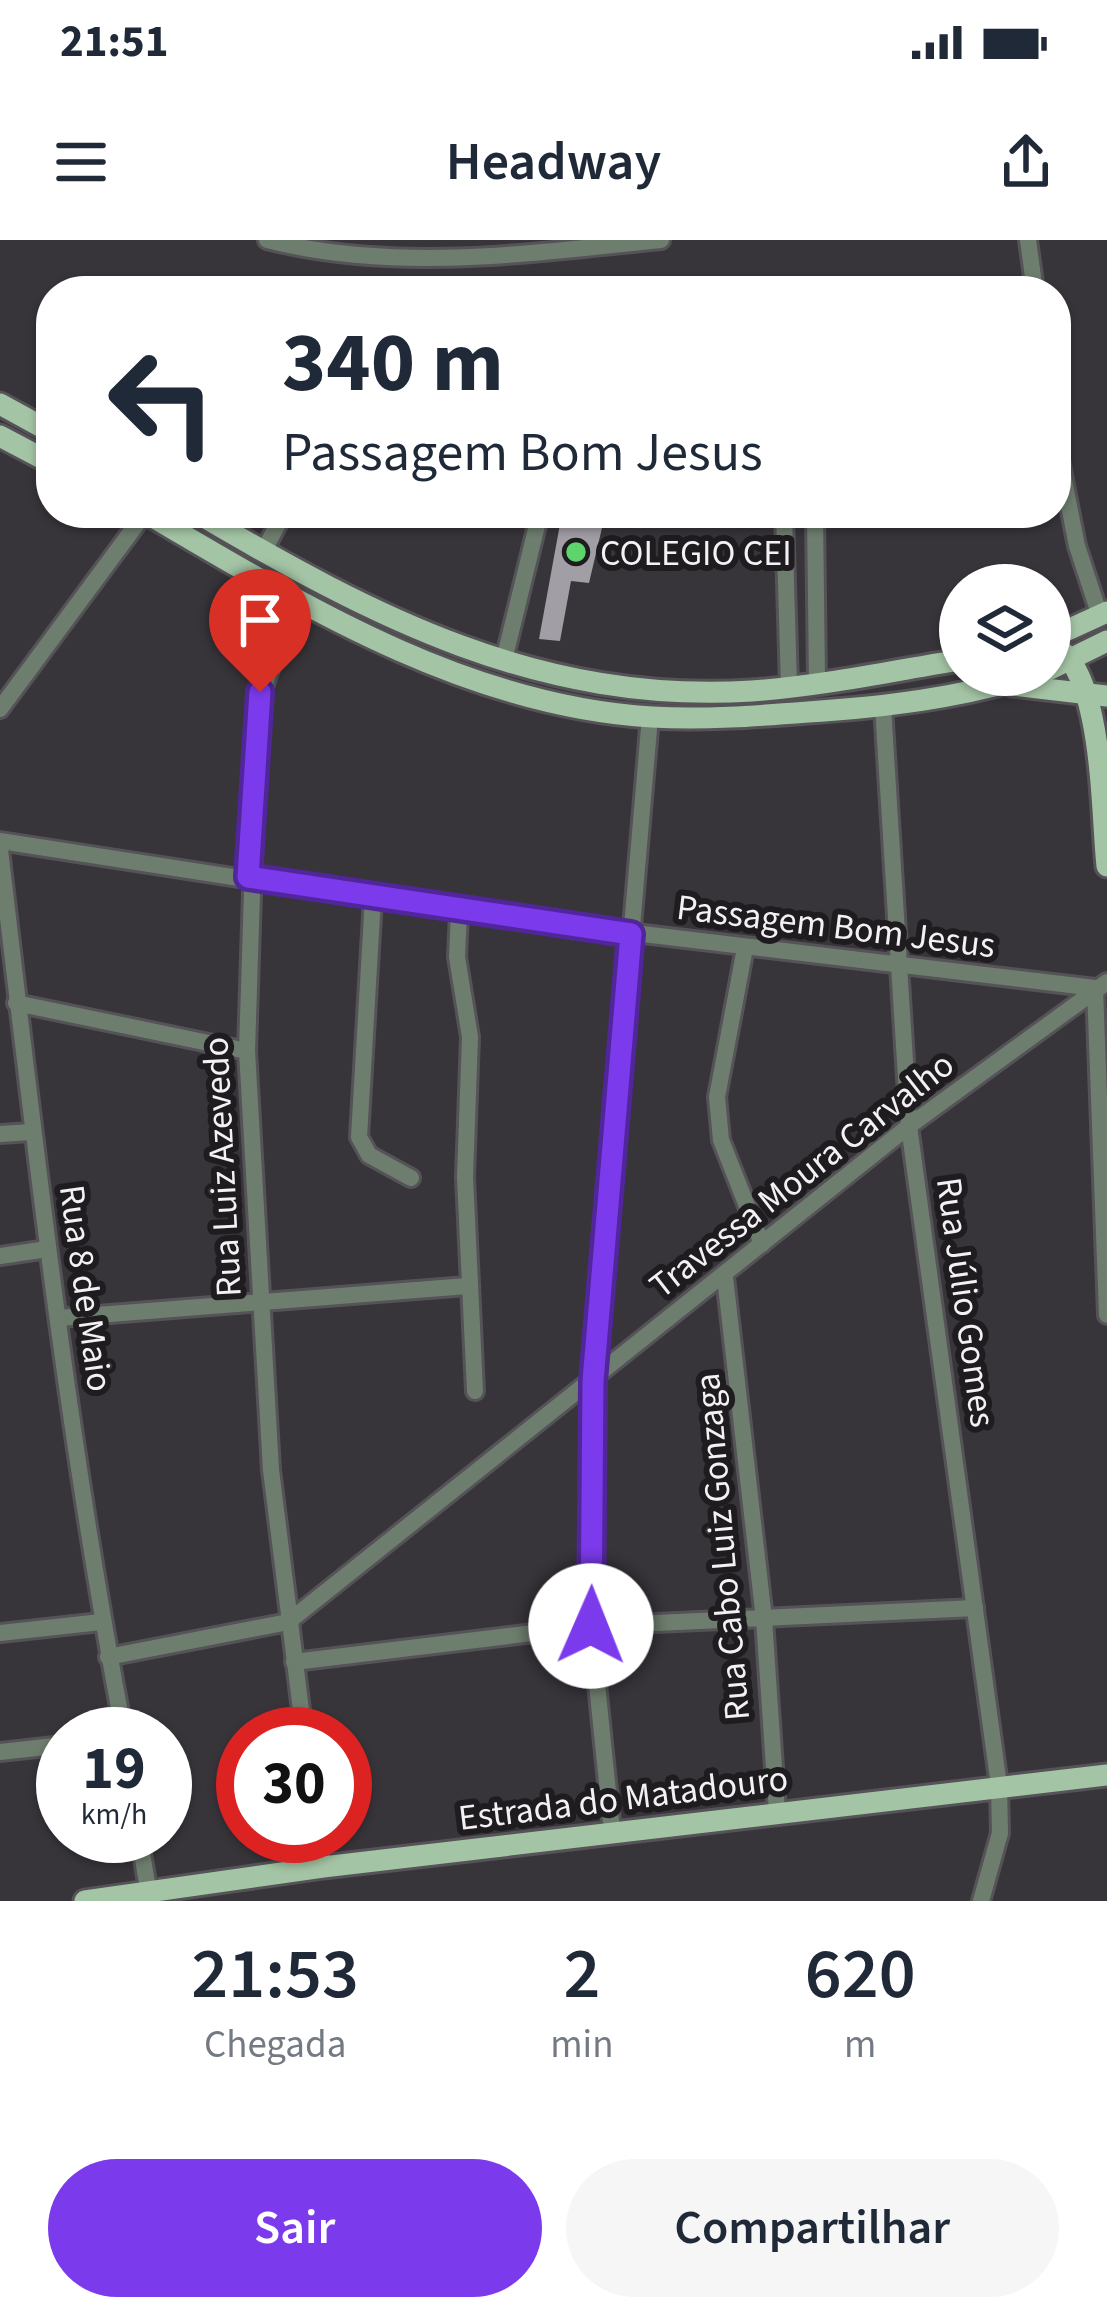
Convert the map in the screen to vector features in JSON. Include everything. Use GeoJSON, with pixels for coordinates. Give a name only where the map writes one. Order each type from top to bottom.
{"type":"FeatureCollection","features":[{"type":"Feature","properties":{"kind":"main road"},"geometry":{"type":"LineString","coordinates":[[0,404],[36,424]]}},
{"type":"Feature","properties":{"kind":"main road"},"geometry":{"type":"LineString","coordinates":[[0,436],[36,455]]}},
{"type":"Feature","properties":{"kind":"main road"},"geometry":{"type":"LineString","coordinates":[[172,528],[295,600],[395,650],[523,692],[650,717],[883,707],[941,696]]}},
{"type":"Feature","properties":{"kind":"main road"},"geometry":{"type":"LineString","coordinates":[[222,528],[406,628],[504,660],[639,690],[789,687],[939,664]]}},
{"type":"Feature","properties":{"kind":"main road"},"geometry":{"type":"LineString","coordinates":[[1071,630],[1104,614]]}},
{"type":"Feature","properties":{"kind":"main road"},"geometry":{"type":"LineString","coordinates":[[395,650],[406,628]]}},
{"type":"Feature","properties":{"kind":"main road"},"geometry":{"type":"LineString","coordinates":[[1107,641],[1073,658],[1098,696],[1107,866]]}},
{"type":"Feature","properties":{"kind":"main road"},"geometry":{"type":"LineString","coordinates":[[882,673],[883,707]]}},
{"type":"Feature","properties":{"kind":"main road"},"geometry":{"type":"LineString","coordinates":[[715,691],[716,717]]}},
{"type":"Feature","properties":{"kind":"main road","name":"Estrada do Matadouro"},"geometry":{"type":"LineString","coordinates":[[85,1901],[612,1831],[1107,1775]]}},
{"type":"Feature","properties":{"kind":"street"},"geometry":{"type":"LineString","coordinates":[[268,240],[361,257],[410,258],[662,240]]}},
{"type":"Feature","properties":{"kind":"street"},"geometry":{"type":"LineString","coordinates":[[410,258],[418,240]]}},
{"type":"Feature","properties":{"kind":"street"},"geometry":{"type":"LineString","coordinates":[[1028,240],[1033,276]]}},
{"type":"Feature","properties":{"kind":"street"},"geometry":{"type":"LineString","coordinates":[[1071,516],[1077,546],[1104,614]]}},
{"type":"Feature","properties":{"kind":"street"},"geometry":{"type":"LineString","coordinates":[[0,709],[135,528]]}},
{"type":"Feature","properties":{"kind":"street"},"geometry":{"type":"LineString","coordinates":[[263,552],[276,528]]}},
{"type":"Feature","properties":{"kind":"street"},"geometry":{"type":"LineString","coordinates":[[504,660],[536,528]]}},
{"type":"Feature","properties":{"kind":"street"},"geometry":{"type":"LineString","coordinates":[[784,528],[789,687]]}},
{"type":"Feature","properties":{"kind":"street"},"geometry":{"type":"LineString","coordinates":[[815,528],[817,682]]}},
{"type":"Feature","properties":{"kind":"street","name":"Rua Luiz Azevedo"},"geometry":{"type":"LineString","coordinates":[[295,600],[257,704],[248,877],[247,1051],[260,1302],[300,1707]]}},
{"type":"Feature","properties":{"kind":"street","name":"Rua Júlio Gomes"},"geometry":{"type":"LineString","coordinates":[[883,707],[909,1126],[999,1786],[1000,1833],[981,1901]]}},
{"type":"Feature","properties":{"kind":"street"},"geometry":{"type":"LineString","coordinates":[[612,1831],[591,1626],[593,1381],[650,717]]}},
{"type":"Feature","properties":{"kind":"street","name":"Passagem Bom Jesus"},"geometry":{"type":"LineString","coordinates":[[0,846],[248,877],[459,912],[898,968],[1101,985]]}},
{"type":"Feature","properties":{"kind":"street","name":"Rua 8 de Maio"},"geometry":{"type":"LineString","coordinates":[[0,846],[47,1250],[101,1622],[118,1707]]}},
{"type":"Feature","properties":{"kind":"street"},"geometry":{"type":"LineString","coordinates":[[374,898],[359,1137],[369,1155],[411,1178]]}},
{"type":"Feature","properties":{"kind":"street"},"geometry":{"type":"LineString","coordinates":[[459,912],[457,957],[470,1036],[467,1286],[475,1391]]}},
{"type":"Feature","properties":{"kind":"street"},"geometry":{"type":"LineString","coordinates":[[746,948],[717,1097],[728,1161],[762,1244]]}},
{"type":"Feature","properties":{"kind":"street"},"geometry":{"type":"LineString","coordinates":[[1101,985],[1107,1315]]}},
{"type":"Feature","properties":{"kind":"street","name":"Travessa Moura Carvalho"},"geometry":{"type":"LineString","coordinates":[[108,1657],[288,1622],[909,1126],[1101,985]]}},
{"type":"Feature","properties":{"kind":"street"},"geometry":{"type":"LineString","coordinates":[[16,1003],[247,1051]]}},
{"type":"Feature","properties":{"kind":"street"},"geometry":{"type":"LineString","coordinates":[[0,1134],[31,1132]]}},
{"type":"Feature","properties":{"kind":"street"},"geometry":{"type":"LineString","coordinates":[[0,1256],[47,1250]]}},
{"type":"Feature","properties":{"kind":"street","name":"Rua Cabo Luiz Gonzaga"},"geometry":{"type":"LineString","coordinates":[[725,1276],[764,1619],[778,1812]]}},
{"type":"Feature","properties":{"kind":"street"},"geometry":{"type":"LineString","coordinates":[[58,1318],[467,1286]]}},
{"type":"Feature","properties":{"kind":"street"},"geometry":{"type":"LineString","coordinates":[[293,1662],[591,1626],[975,1608]]}},
{"type":"Feature","properties":{"kind":"street"},"geometry":{"type":"LineString","coordinates":[[0,1633],[101,1622]]}},
{"type":"Feature","properties":{"kind":"street"},"geometry":{"type":"LineString","coordinates":[[0,1752],[36,1748]]}},
{"type":"Feature","properties":{"kind":"street"},"geometry":{"type":"LineString","coordinates":[[143,1863],[148,1896]]}},
{"type":"Feature","properties":{"kind":"street"},"geometry":{"type":"LineString","coordinates":[[322,1863],[323,1867]]}},
{"type":"Feature","properties":{"kind":"street"},"geometry":{"type":"LineString","coordinates":[[190,1901],[210,1882]]}},
{"type":"Feature","properties":{"kind":"building","name":"COLEGIO CEI"},"geometry":{"type":"Polygon","coordinates":[[[559,528],[602,528],[589,583],[571,581],[560,641],[539,639],[559,528]]]}},
{"type":"Feature","properties":{"kind":"place","name":"COLEGIO CEI"},"geometry":{"type":"Point","coordinates":[576,552]}},
{"type":"Feature","properties":{"kind":"route"},"geometry":{"type":"LineString","coordinates":[[260,692],[248,877],[631,934],[593,1381],[591,1626]]}}]}
